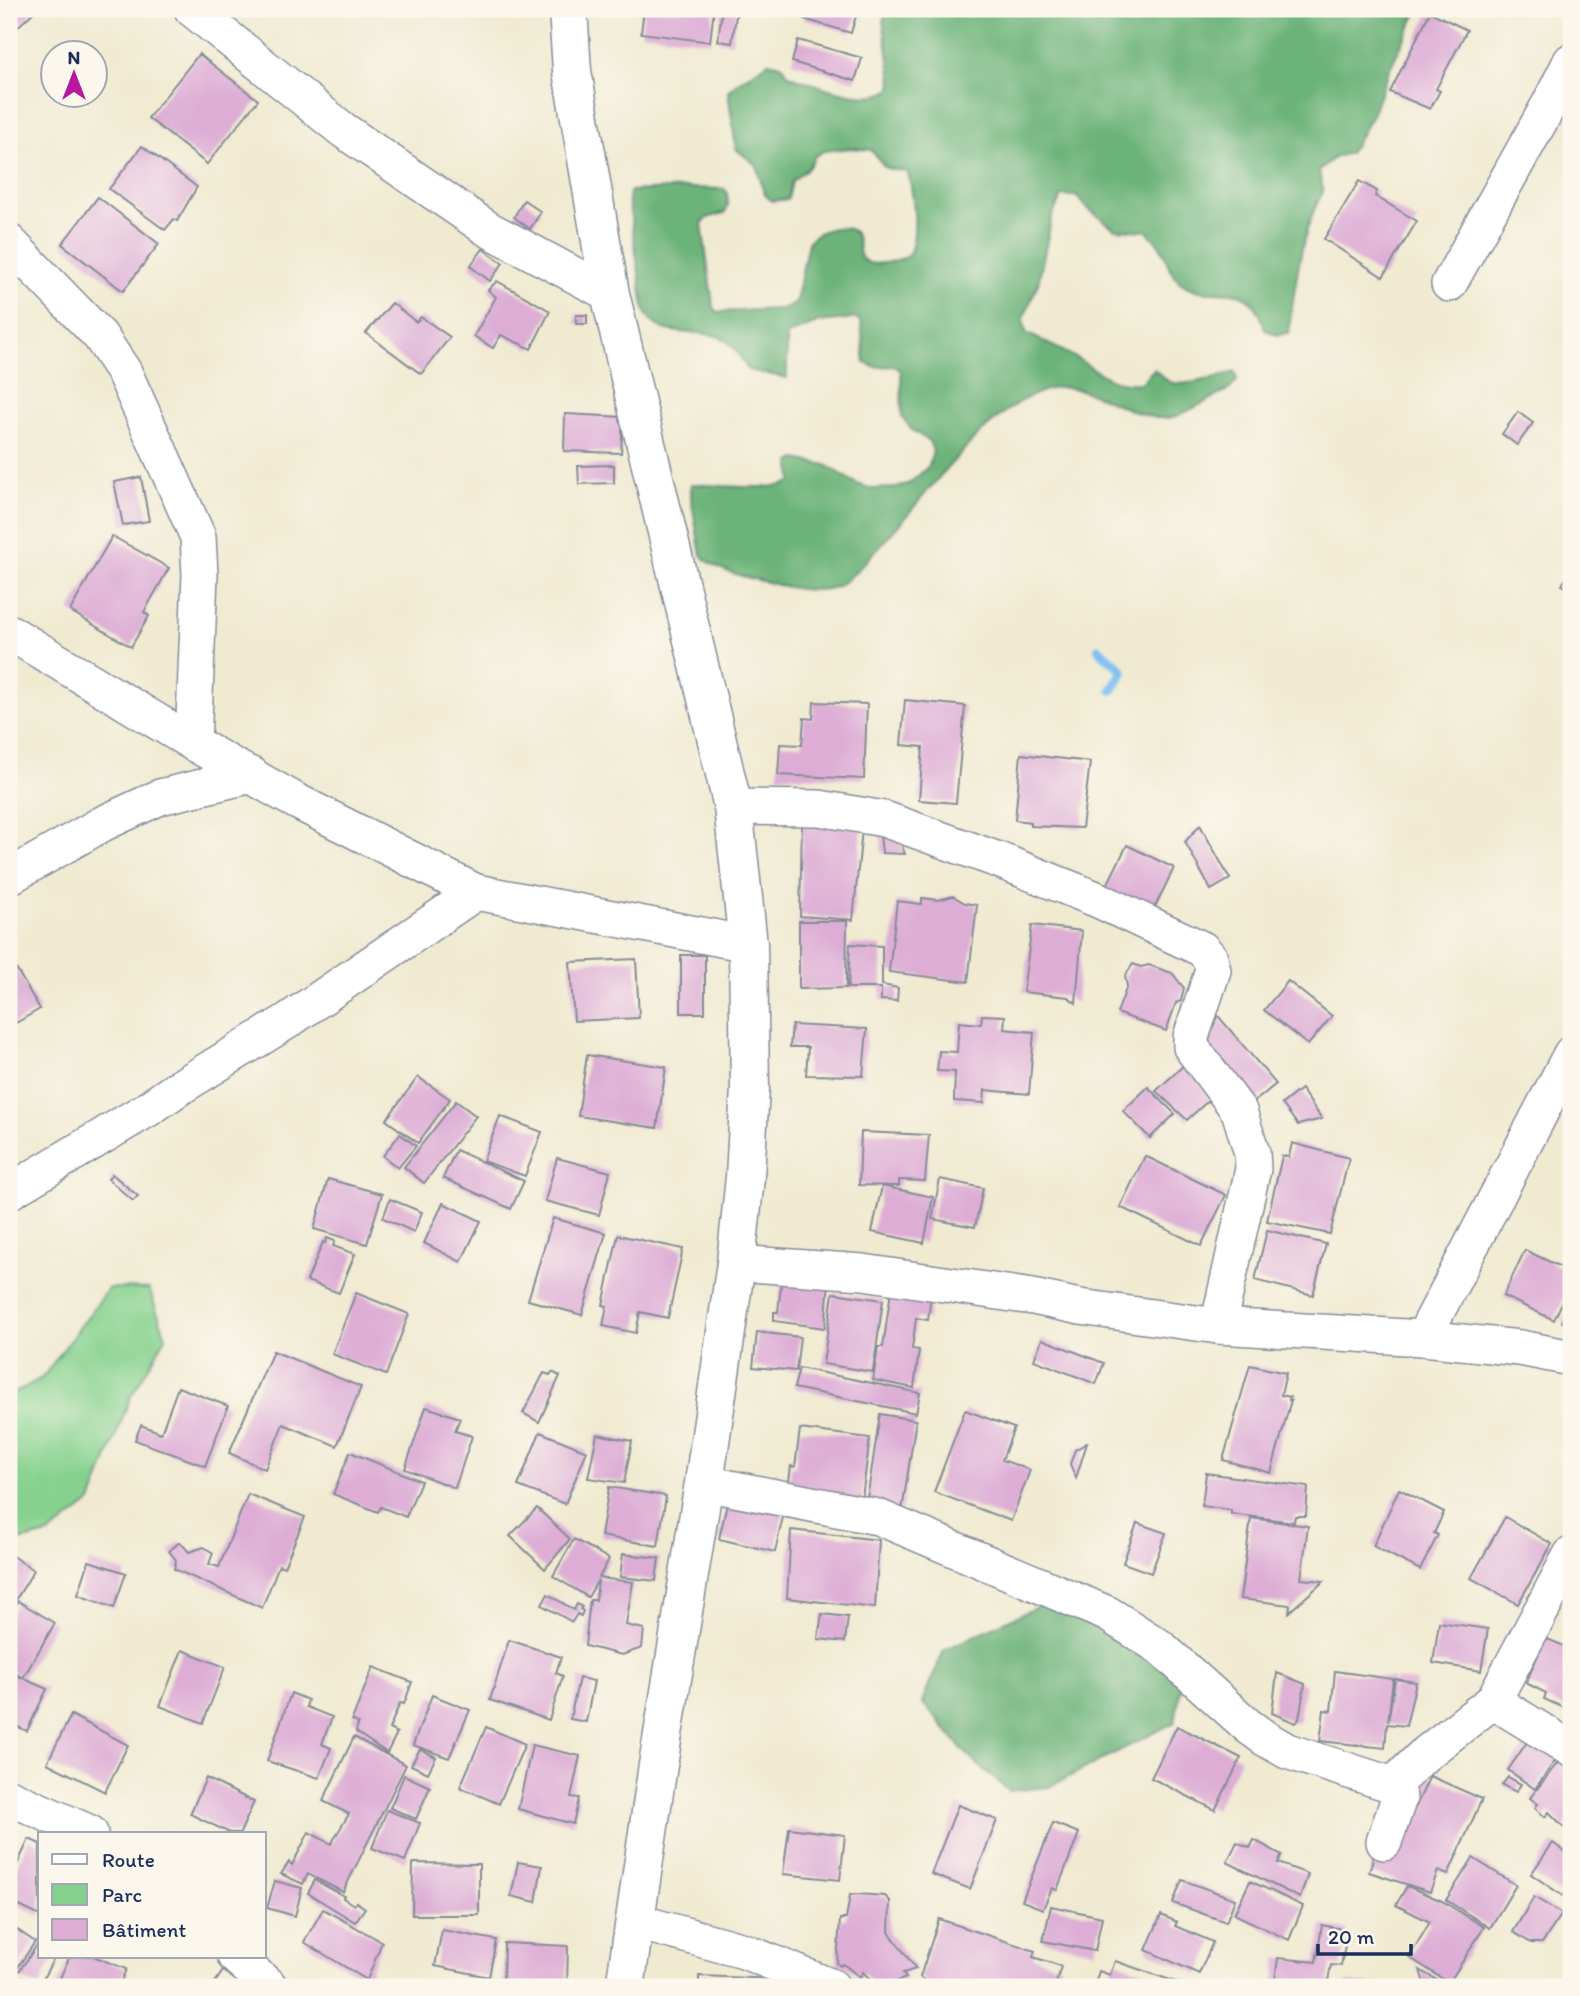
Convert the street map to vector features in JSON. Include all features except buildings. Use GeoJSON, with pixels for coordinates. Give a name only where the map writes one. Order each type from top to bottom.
{"type":"FeatureCollection","features":[{"type":"Feature","properties":{"kind":"main road"},"geometry":{"type":"LineString","coordinates":[[568,9],[572,71],[610,294],[733,807],[748,944],[750,1088],[745,1177],[736,1263],[625,1987]]}},
{"type":"Feature","properties":{"kind":"street"},"geometry":{"type":"LineString","coordinates":[[198,11],[343,130],[488,229],[610,294]]}},
{"type":"Feature","properties":{"kind":"street"},"geometry":{"type":"LineString","coordinates":[[1449,284],[1561,109],[1571,61]]}},
{"type":"Feature","properties":{"kind":"street"},"geometry":{"type":"LineString","coordinates":[[9,242],[100,336],[124,372],[198,537],[200,575],[193,743]]}},
{"type":"Feature","properties":{"kind":"street"},"geometry":{"type":"LineString","coordinates":[[9,632],[193,743],[296,801],[476,892],[748,944]]}},
{"type":"Feature","properties":{"kind":"street"},"geometry":{"type":"LineString","coordinates":[[9,877],[102,824],[160,797],[253,775]]}},
{"type":"Feature","properties":{"kind":"street"},"geometry":{"type":"LineString","coordinates":[[733,807],[819,808],[884,819],[1001,860],[1096,899],[1202,949],[1210,958],[1213,970],[1191,1037],[1191,1047],[1239,1111],[1252,1153],[1253,1169],[1218,1326]]}},
{"type":"Feature","properties":{"kind":"street"},"geometry":{"type":"LineString","coordinates":[[9,1192],[286,1022],[476,892]]}},
{"type":"Feature","properties":{"kind":"street"},"geometry":{"type":"LineString","coordinates":[[1423,1338],[1571,1054]]}},
{"type":"Feature","properties":{"kind":"street"},"geometry":{"type":"LineString","coordinates":[[736,1263],[863,1272],[1218,1326],[1423,1338],[1520,1348],[1571,1358]]}},
{"type":"Feature","properties":{"kind":"street"},"geometry":{"type":"LineString","coordinates":[[704,1483],[878,1517],[1108,1614],[1160,1647],[1266,1739],[1287,1751],[1393,1786],[1399,1798],[1384,1842]]}},
{"type":"Feature","properties":{"kind":"street"},"geometry":{"type":"LineString","coordinates":[[1393,1786],[1423,1755],[1493,1701],[1571,1555]]}},
{"type":"Feature","properties":{"kind":"street"},"geometry":{"type":"LineString","coordinates":[[1493,1701],[1571,1749]]}},
{"type":"Feature","properties":{"kind":"street"},"geometry":{"type":"LineString","coordinates":[[9,1797],[88,1832]]}},
{"type":"Feature","properties":{"kind":"street"},"geometry":{"type":"LineString","coordinates":[[634,1921],[744,1951],[832,1987]]}},
{"type":"Feature","properties":{"kind":"street"},"geometry":{"type":"LineString","coordinates":[[237,1958],[270,1987]]}},
{"type":"Feature","properties":{"kind":"green space"},"geometry":{"type":"Polygon","coordinates":[[[889,9],[1419,9],[1389,70],[1372,115],[1355,145],[1349,153],[1335,157],[1319,170],[1323,192],[1303,242],[1288,333],[1278,335],[1265,330],[1259,311],[1250,300],[1240,295],[1204,291],[1179,281],[1170,270],[1160,246],[1147,231],[1115,229],[1076,196],[1062,196],[1052,216],[1038,284],[1023,319],[1026,333],[1114,380],[1141,383],[1154,369],[1168,381],[1179,384],[1235,372],[1237,381],[1230,389],[1180,415],[1159,418],[1144,415],[1081,390],[1050,389],[1026,399],[1002,414],[956,458],[848,579],[828,589],[787,587],[727,571],[701,555],[691,484],[744,487],[785,484],[792,481],[791,462],[796,459],[826,465],[857,484],[872,489],[896,488],[910,483],[929,466],[933,451],[929,441],[912,430],[902,417],[901,371],[895,366],[875,367],[865,363],[861,322],[856,318],[819,322],[787,335],[787,378],[748,370],[735,349],[724,339],[658,326],[650,320],[644,309],[628,197],[631,191],[689,188],[724,189],[727,192],[728,205],[725,213],[707,218],[702,224],[713,305],[717,312],[781,309],[795,304],[809,241],[830,229],[843,228],[854,232],[862,259],[870,263],[886,263],[907,257],[914,228],[908,172],[886,168],[871,150],[851,148],[824,151],[815,156],[808,168],[792,181],[788,199],[772,201],[765,195],[756,165],[736,149],[728,91],[768,62],[782,65],[789,75],[798,79],[832,90],[858,95],[882,94],[891,89],[892,80],[883,20],[889,9]]]}},
{"type":"Feature","properties":{"kind":"green space"},"geometry":{"type":"Polygon","coordinates":[[[109,1288],[149,1289],[166,1337],[130,1398],[91,1502],[49,1534],[9,1543],[9,1396],[42,1378],[109,1288]]]}},
{"type":"Feature","properties":{"kind":"green space"},"geometry":{"type":"Polygon","coordinates":[[[1045,1603],[1117,1630],[1183,1675],[1175,1722],[1049,1787],[1009,1791],[970,1758],[922,1702],[944,1650],[1045,1603]]]}},
{"type":"Feature","properties":{"kind":"waterway"},"geometry":{"type":"LineString","coordinates":[[1099,649],[1123,672],[1112,690]]}}]}
